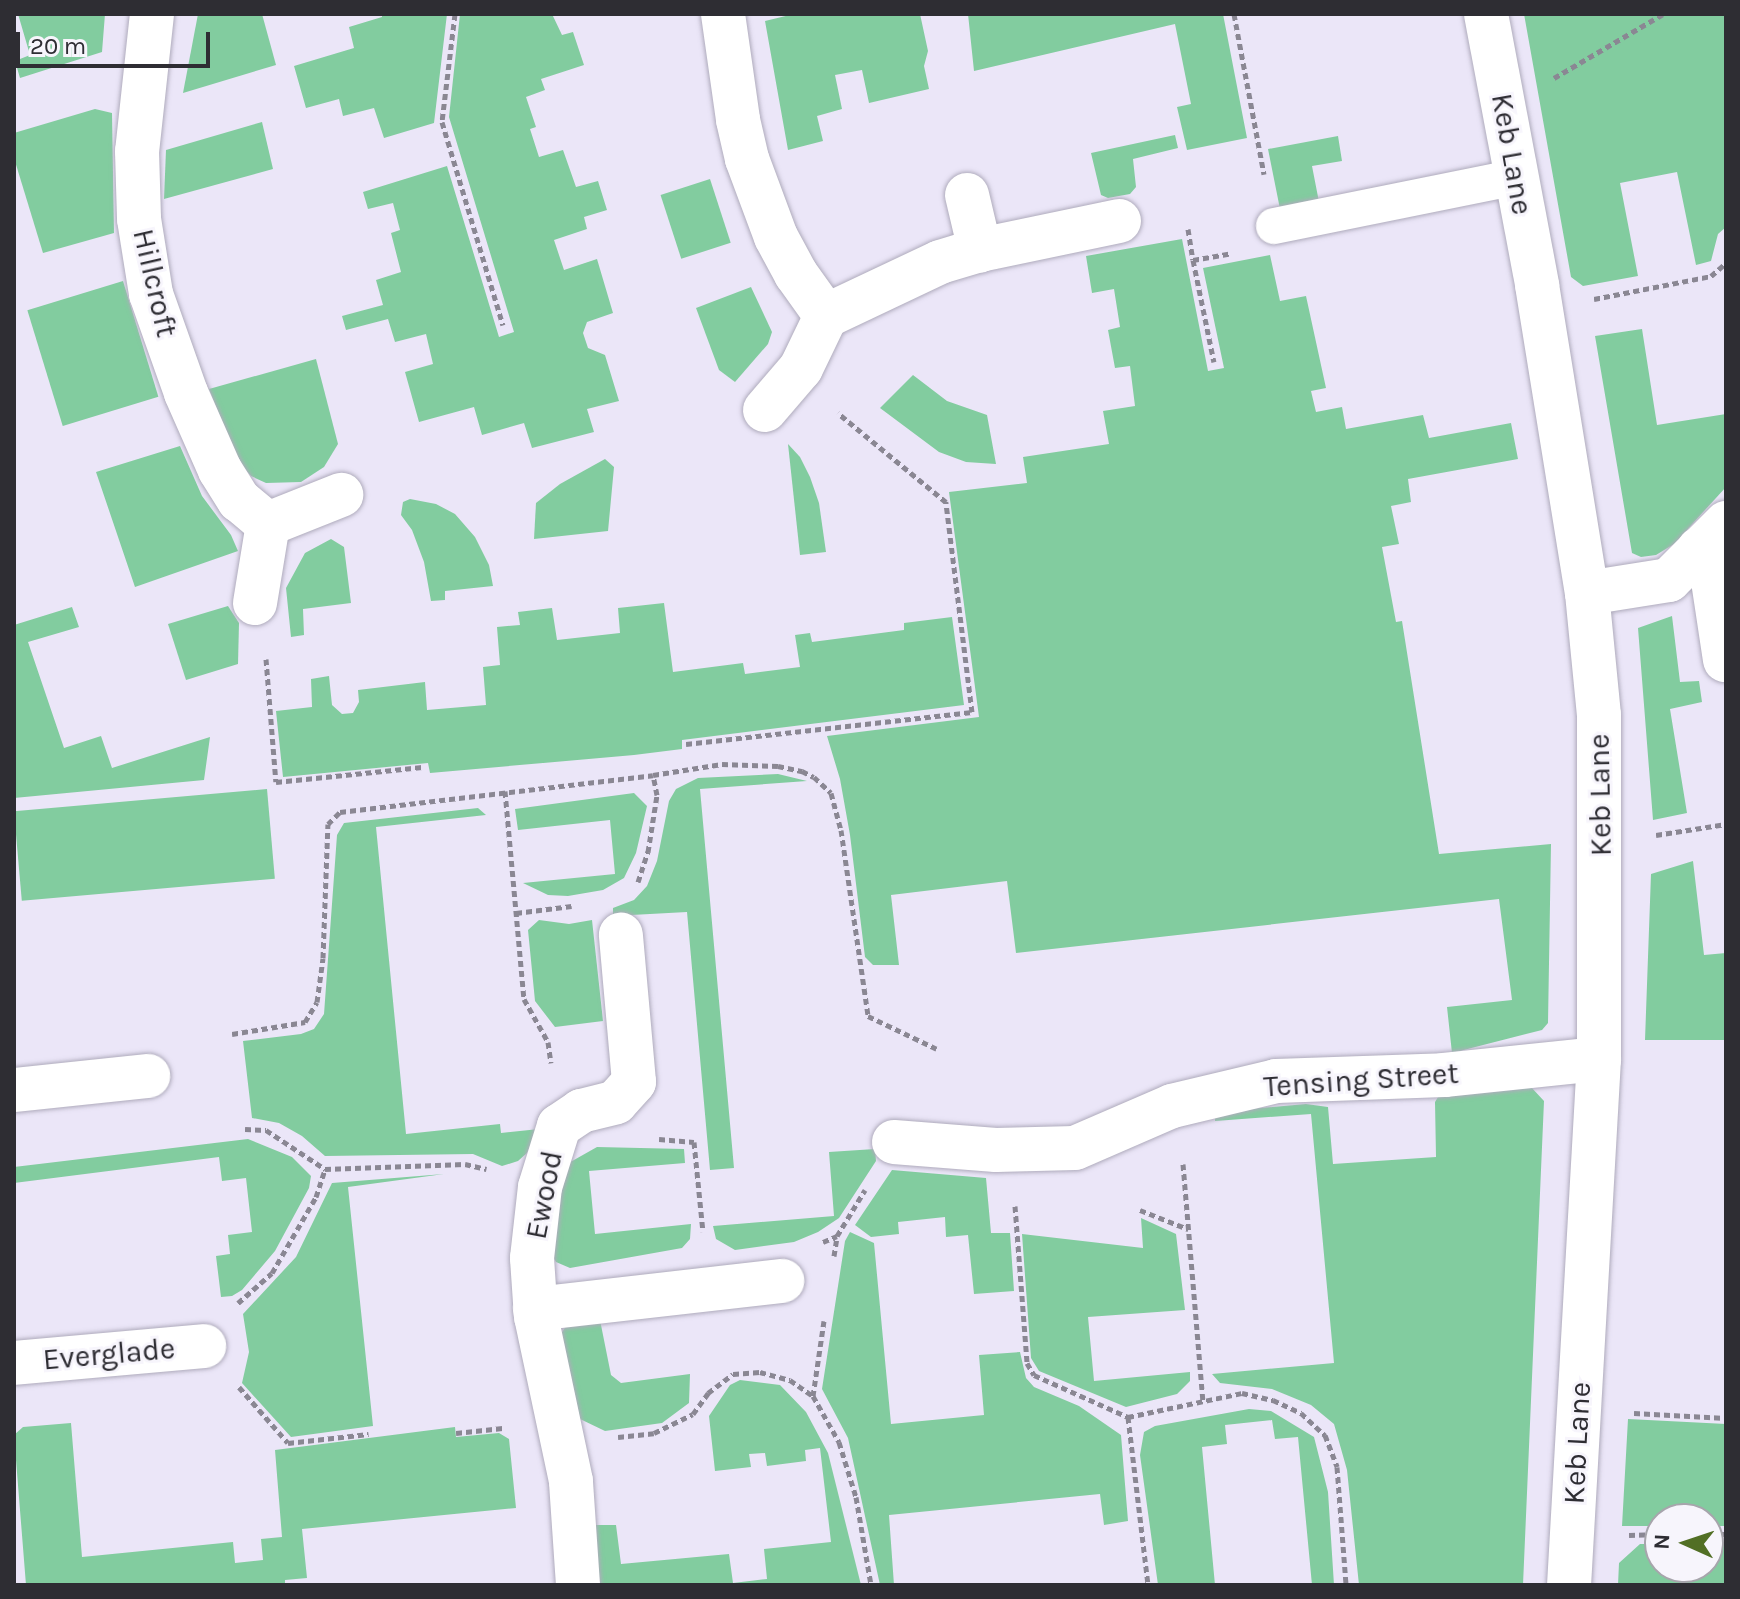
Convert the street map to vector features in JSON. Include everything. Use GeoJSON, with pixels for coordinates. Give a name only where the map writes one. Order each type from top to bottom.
{"type":"FeatureCollection","features":[{"type":"Feature","properties":{"kind":"street","name":"Hillcroft"},"geometry":{"type":"LineString","coordinates":[[152,14],[137,151],[139,219],[151,294],[186,393],[220,470],[239,500],[268,524]]}},
{"type":"Feature","properties":{"kind":"street"},"geometry":{"type":"LineString","coordinates":[[723,14],[738,120],[747,159],[776,237],[796,274],[826,316]]}},
{"type":"Feature","properties":{"kind":"street","name":"Keb Lane"},"geometry":{"type":"LineString","coordinates":[[1486,14],[1517,177],[1587,593],[1599,715],[1599,1059],[1569,1585]]}},
{"type":"Feature","properties":{"kind":"street"},"geometry":{"type":"LineString","coordinates":[[967,195],[980,250]]}},
{"type":"Feature","properties":{"kind":"street"},"geometry":{"type":"LineString","coordinates":[[765,410],[801,368],[826,316],[940,262],[980,250],[1119,221]]}},
{"type":"Feature","properties":{"kind":"street"},"geometry":{"type":"LineString","coordinates":[[255,603],[268,524],[341,495]]}},
{"type":"Feature","properties":{"kind":"street"},"geometry":{"type":"LineString","coordinates":[[1587,593],[1669,580],[1713,536]]}},
{"type":"Feature","properties":{"kind":"street"},"geometry":{"type":"LineString","coordinates":[[1713,536],[1712,574],[1725,660]]}},
{"type":"Feature","properties":{"kind":"street","name":"Ewood"},"geometry":{"type":"LineString","coordinates":[[578,1585],[571,1481],[535,1309],[532,1258],[540,1187],[559,1126],[581,1111],[616,1102],[634,1082],[621,935]]}},
{"type":"Feature","properties":{"kind":"street","name":"Tensing Street"},"geometry":{"type":"LineString","coordinates":[[894,1142],[996,1150],[1075,1148],[1172,1106],[1276,1081],[1444,1075],[1599,1059]]}},
{"type":"Feature","properties":{"kind":"street"},"geometry":{"type":"LineString","coordinates":[[14,1090],[148,1076]]}},
{"type":"Feature","properties":{"kind":"street"},"geometry":{"type":"LineString","coordinates":[[535,1309],[782,1281]]}},
{"type":"Feature","properties":{"kind":"street","name":"Everglade"},"geometry":{"type":"LineString","coordinates":[[14,1363],[215,1330]]}},
{"type":"Feature","properties":{"kind":"lane"},"geometry":{"type":"LineString","coordinates":[[1274,226],[1517,177]]}},
{"type":"Feature","properties":{"kind":"path"},"geometry":{"type":"LineString","coordinates":[[455,14],[442,122],[503,325]]}},
{"type":"Feature","properties":{"kind":"path"},"geometry":{"type":"LineString","coordinates":[[1234,14],[1274,226]]}},
{"type":"Feature","properties":{"kind":"path"},"geometry":{"type":"LineString","coordinates":[[1504,107],[1663,14]]}},
{"type":"Feature","properties":{"kind":"path"},"geometry":{"type":"LineString","coordinates":[[1193,260],[1214,362]]}},
{"type":"Feature","properties":{"kind":"path"},"geometry":{"type":"LineString","coordinates":[[1578,302],[1711,276],[1726,263]]}},
{"type":"Feature","properties":{"kind":"path"},"geometry":{"type":"LineString","coordinates":[[686,744],[972,712],[946,502],[830,407]]}},
{"type":"Feature","properties":{"kind":"path"},"geometry":{"type":"LineString","coordinates":[[255,603],[265,640],[276,782],[422,767]]}},
{"type":"Feature","properties":{"kind":"path"},"geometry":{"type":"LineString","coordinates":[[232,1034],[305,1022],[317,1002],[323,958],[328,824],[340,812],[722,764],[778,766],[802,771],[831,793],[841,830],[868,1016],[937,1049]]}},
{"type":"Feature","properties":{"kind":"path"},"geometry":{"type":"LineString","coordinates":[[637,886],[648,852],[657,795],[653,775]]}},
{"type":"Feature","properties":{"kind":"path"},"geometry":{"type":"LineString","coordinates":[[505,791],[524,999],[542,1031]]}},
{"type":"Feature","properties":{"kind":"path"},"geometry":{"type":"LineString","coordinates":[[1653,836],[1726,824]]}},
{"type":"Feature","properties":{"kind":"path"},"geometry":{"type":"LineString","coordinates":[[516,913],[588,904]]}},
{"type":"Feature","properties":{"kind":"path"},"geometry":{"type":"LineString","coordinates":[[245,1129],[266,1130],[325,1169],[465,1164],[490,1170]]}},
{"type":"Feature","properties":{"kind":"path"},"geometry":{"type":"LineString","coordinates":[[1182,1160],[1203,1402]]}},
{"type":"Feature","properties":{"kind":"path"},"geometry":{"type":"LineString","coordinates":[[215,1330],[272,1273],[316,1197],[325,1169]]}},
{"type":"Feature","properties":{"kind":"path"},"geometry":{"type":"LineString","coordinates":[[1140,1210],[1188,1229]]}},
{"type":"Feature","properties":{"kind":"path"},"geometry":{"type":"LineString","coordinates":[[1016,1231],[1027,1363],[1034,1375],[1128,1417],[1242,1393],[1273,1400],[1301,1413],[1325,1435],[1337,1467],[1346,1585]]}},
{"type":"Feature","properties":{"kind":"path"},"geometry":{"type":"LineString","coordinates":[[613,1437],[654,1433],[693,1414],[708,1393],[733,1374],[760,1372],[790,1380],[813,1396],[839,1442],[856,1497],[871,1585]]}},
{"type":"Feature","properties":{"kind":"path"},"geometry":{"type":"LineString","coordinates":[[233,1381],[288,1443],[368,1434]]}},
{"type":"Feature","properties":{"kind":"path"},"geometry":{"type":"LineString","coordinates":[[1622,1412],[1726,1418]]}},
{"type":"Feature","properties":{"kind":"path"},"geometry":{"type":"LineString","coordinates":[[1128,1417],[1148,1585]]}},
{"type":"Feature","properties":{"kind":"path"},"geometry":{"type":"LineString","coordinates":[[456,1433],[517,1427]]}},
{"type":"Feature","properties":{"kind":"path"},"geometry":{"type":"LineString","coordinates":[[1614,1535],[1644,1534]]}},
{"type":"Feature","properties":{"kind":"green space"},"geometry":{"type":"Polygon","coordinates":[[[18,14],[105,14],[102,52],[20,78],[15,61],[30,55],[18,14]]]}},
{"type":"Feature","properties":{"kind":"green space"},"geometry":{"type":"Polygon","coordinates":[[[198,14],[262,14],[276,65],[183,93],[198,14]]]}},
{"type":"Feature","properties":{"kind":"green space"},"geometry":{"type":"Polygon","coordinates":[[[382,14],[447,14],[434,123],[384,138],[374,108],[343,116],[339,99],[306,108],[294,66],[354,48],[349,27],[382,17],[382,14]]]}},
{"type":"Feature","properties":{"kind":"green space"},"geometry":{"type":"Polygon","coordinates":[[[460,14],[552,14],[562,35],[573,32],[584,65],[541,79],[545,90],[526,97],[536,127],[530,129],[539,157],[563,150],[576,187],[598,181],[607,210],[584,217],[587,229],[554,240],[564,270],[597,259],[613,313],[587,322],[583,333],[588,348],[605,355],[619,401],[587,409],[594,432],[532,448],[524,423],[482,435],[474,407],[419,422],[405,372],[433,364],[426,334],[395,342],[388,319],[346,330],[342,316],[383,305],[376,280],[401,272],[391,233],[400,230],[393,203],[368,209],[363,192],[447,166],[499,337],[514,332],[449,117],[460,14]]]}},
{"type":"Feature","properties":{"kind":"green space"},"geometry":{"type":"Polygon","coordinates":[[[794,14],[920,14],[928,51],[924,66],[929,89],[869,103],[862,70],[835,75],[842,109],[817,116],[823,141],[788,150],[765,21],[794,14]]]}},
{"type":"Feature","properties":{"kind":"green space"},"geometry":{"type":"Polygon","coordinates":[[[968,14],[1223,14],[1247,138],[1187,150],[1177,107],[1191,104],[1175,24],[974,71],[968,14]]]}},
{"type":"Feature","properties":{"kind":"green space"},"geometry":{"type":"Polygon","coordinates":[[[1524,14],[1726,14],[1726,227],[1718,234],[1711,261],[1696,265],[1677,172],[1620,183],[1638,276],[1583,286],[1571,277],[1524,14]]]}},
{"type":"Feature","properties":{"kind":"green space"},"geometry":{"type":"Polygon","coordinates":[[[95,109],[112,113],[114,233],[43,253],[14,158],[14,133],[95,109]]]}},
{"type":"Feature","properties":{"kind":"green space"},"geometry":{"type":"Polygon","coordinates":[[[262,122],[273,169],[164,199],[166,150],[262,122]]]}},
{"type":"Feature","properties":{"kind":"green space"},"geometry":{"type":"Polygon","coordinates":[[[1175,135],[1178,148],[1133,159],[1136,187],[1130,194],[1108,198],[1101,195],[1091,153],[1175,135]]]}},
{"type":"Feature","properties":{"kind":"green space"},"geometry":{"type":"Polygon","coordinates":[[[1338,136],[1342,161],[1312,166],[1319,202],[1280,209],[1268,149],[1338,136]]]}},
{"type":"Feature","properties":{"kind":"green space"},"geometry":{"type":"Polygon","coordinates":[[[710,179],[731,243],[681,259],[661,195],[710,179]]]}},
{"type":"Feature","properties":{"kind":"green space"},"geometry":{"type":"Polygon","coordinates":[[[1182,239],[1208,371],[1224,368],[1203,268],[1270,255],[1280,301],[1306,296],[1326,388],[1311,391],[1316,412],[1342,407],[1346,429],[1423,415],[1429,438],[1511,423],[1518,459],[1408,479],[1411,502],[1391,506],[1399,544],[1382,547],[1396,622],[1402,621],[1439,854],[1551,844],[1548,1023],[1542,1030],[1452,1053],[1447,1007],[1512,1000],[1499,899],[1016,953],[1007,881],[891,895],[899,965],[873,965],[865,957],[850,835],[840,779],[827,736],[979,717],[949,492],[1027,483],[1023,457],[1109,444],[1103,411],[1135,406],[1130,366],[1115,368],[1108,330],[1120,327],[1114,289],[1092,293],[1086,256],[1182,239]]]}},
{"type":"Feature","properties":{"kind":"green space"},"geometry":{"type":"Polygon","coordinates":[[[123,281],[158,397],[63,426],[27,310],[123,281]]]}},
{"type":"Feature","properties":{"kind":"green space"},"geometry":{"type":"Polygon","coordinates":[[[751,287],[772,332],[768,344],[735,382],[719,370],[696,308],[751,287]]]}},
{"type":"Feature","properties":{"kind":"green space"},"geometry":{"type":"Polygon","coordinates":[[[1642,329],[1657,425],[1726,414],[1726,487],[1674,544],[1656,555],[1641,557],[1632,553],[1595,336],[1642,329]]]}},
{"type":"Feature","properties":{"kind":"green space"},"geometry":{"type":"Polygon","coordinates":[[[316,359],[338,444],[324,467],[301,482],[266,483],[251,476],[237,460],[209,389],[316,359]]]}},
{"type":"Feature","properties":{"kind":"green space"},"geometry":{"type":"Polygon","coordinates":[[[913,375],[947,401],[987,415],[996,464],[966,462],[939,452],[880,408],[913,375]]]}},
{"type":"Feature","properties":{"kind":"green space"},"geometry":{"type":"Polygon","coordinates":[[[788,444],[800,457],[810,477],[819,503],[826,552],[800,555],[788,444]]]}},
{"type":"Feature","properties":{"kind":"green space"},"geometry":{"type":"Polygon","coordinates":[[[180,446],[202,496],[231,535],[238,551],[135,587],[96,472],[180,446]]]}},
{"type":"Feature","properties":{"kind":"green space"},"geometry":{"type":"Polygon","coordinates":[[[605,459],[614,467],[608,531],[534,539],[536,503],[560,484],[605,459]]]}},
{"type":"Feature","properties":{"kind":"green space"},"geometry":{"type":"Polygon","coordinates":[[[410,499],[436,504],[455,514],[475,537],[489,565],[493,586],[445,591],[445,600],[431,601],[424,562],[412,530],[401,515],[403,502],[410,499]]]}},
{"type":"Feature","properties":{"kind":"green space"},"geometry":{"type":"Polygon","coordinates":[[[331,539],[344,547],[351,603],[303,609],[304,635],[291,637],[286,588],[305,553],[331,539]]]}},
{"type":"Feature","properties":{"kind":"green space"},"geometry":{"type":"Polygon","coordinates":[[[664,603],[673,672],[743,663],[745,674],[800,667],[795,635],[810,633],[812,642],[904,630],[904,623],[952,617],[964,705],[682,740],[682,749],[634,755],[430,773],[428,763],[283,777],[276,711],[312,707],[311,679],[329,676],[332,705],[342,714],[353,713],[359,702],[358,690],[425,682],[427,710],[486,705],[483,667],[500,665],[497,627],[520,625],[518,612],[552,608],[557,640],[620,633],[618,608],[664,603]]]}},
{"type":"Feature","properties":{"kind":"green space"},"geometry":{"type":"Polygon","coordinates":[[[228,606],[239,623],[238,664],[186,680],[168,624],[228,606]]]}},
{"type":"Feature","properties":{"kind":"green space"},"geometry":{"type":"Polygon","coordinates":[[[72,607],[79,627],[28,642],[64,748],[101,736],[112,768],[210,737],[204,780],[14,798],[14,625],[72,607]]]}},
{"type":"Feature","properties":{"kind":"green space"},"geometry":{"type":"Polygon","coordinates":[[[1672,616],[1680,682],[1699,681],[1702,702],[1670,709],[1687,813],[1653,820],[1638,628],[1672,616]]]}},
{"type":"Feature","properties":{"kind":"green space"},"geometry":{"type":"Polygon","coordinates":[[[778,774],[807,781],[700,789],[734,1168],[710,1170],[687,912],[613,916],[613,908],[634,900],[647,886],[657,861],[669,801],[676,789],[698,778],[778,774]]]}},
{"type":"Feature","properties":{"kind":"green space"},"geometry":{"type":"Polygon","coordinates":[[[267,789],[275,879],[22,901],[14,811],[267,789]]]}},
{"type":"Feature","properties":{"kind":"green space"},"geometry":{"type":"Polygon","coordinates":[[[634,793],[647,806],[636,853],[624,878],[603,890],[568,896],[548,895],[523,883],[615,874],[610,820],[518,830],[515,809],[634,793]]]}},
{"type":"Feature","properties":{"kind":"green space"},"geometry":{"type":"Polygon","coordinates":[[[478,808],[486,815],[376,827],[406,1134],[500,1124],[501,1133],[539,1129],[527,1153],[518,1161],[502,1166],[473,1154],[325,1156],[302,1136],[279,1123],[252,1118],[243,1041],[301,1034],[314,1029],[324,1014],[337,835],[344,823],[478,808]]]}},
{"type":"Feature","properties":{"kind":"green space"},"geometry":{"type":"Polygon","coordinates":[[[1693,861],[1704,955],[1726,953],[1726,1040],[1645,1040],[1651,874],[1693,861]]]}},
{"type":"Feature","properties":{"kind":"green space"},"geometry":{"type":"Polygon","coordinates":[[[539,920],[569,924],[592,920],[603,1021],[555,1027],[535,1001],[528,930],[539,920]]]}},
{"type":"Feature","properties":{"kind":"green space"},"geometry":{"type":"Polygon","coordinates":[[[1531,1087],[1544,1101],[1523,1585],[1359,1585],[1347,1470],[1334,1424],[1311,1405],[1272,1389],[1220,1383],[1212,1374],[1334,1363],[1311,1114],[1215,1121],[1215,1112],[1306,1104],[1328,1107],[1333,1164],[1436,1157],[1435,1102],[1443,1089],[1531,1087]]]}},
{"type":"Feature","properties":{"kind":"green space"},"geometry":{"type":"Polygon","coordinates":[[[248,1139],[292,1157],[311,1176],[309,1188],[275,1251],[242,1290],[232,1296],[221,1297],[216,1256],[230,1254],[228,1235],[252,1232],[246,1178],[222,1181],[219,1157],[14,1183],[14,1167],[248,1139]]]}},
{"type":"Feature","properties":{"kind":"green space"},"geometry":{"type":"Polygon","coordinates":[[[597,1147],[684,1149],[685,1163],[589,1171],[595,1234],[691,1224],[690,1239],[682,1248],[570,1268],[556,1262],[546,1245],[558,1169],[597,1147]]]}},
{"type":"Feature","properties":{"kind":"green space"},"geometry":{"type":"Polygon","coordinates":[[[875,1149],[876,1161],[839,1218],[818,1232],[794,1242],[735,1250],[716,1239],[713,1226],[834,1216],[829,1152],[875,1149]]]}},
{"type":"Feature","properties":{"kind":"green space"},"geometry":{"type":"Polygon","coordinates":[[[892,1170],[986,1178],[991,1233],[1010,1233],[1014,1291],[974,1294],[968,1235],[946,1237],[945,1217],[898,1222],[899,1234],[871,1237],[855,1225],[892,1170]]]}},
{"type":"Feature","properties":{"kind":"green space"},"geometry":{"type":"Polygon","coordinates":[[[444,1174],[348,1187],[373,1426],[291,1437],[242,1383],[249,1352],[243,1314],[296,1257],[332,1183],[444,1174]]]}},
{"type":"Feature","properties":{"kind":"green space"},"geometry":{"type":"Polygon","coordinates":[[[1141,1218],[1176,1234],[1185,1310],[1088,1317],[1094,1381],[1190,1372],[1190,1381],[1177,1394],[1126,1407],[1039,1371],[1031,1358],[1022,1234],[1143,1248],[1141,1218]]]}},
{"type":"Feature","properties":{"kind":"green space"},"geometry":{"type":"Polygon","coordinates":[[[850,1232],[874,1243],[891,1424],[984,1415],[979,1355],[1020,1352],[1026,1378],[1034,1387],[1079,1406],[1121,1435],[1128,1521],[1104,1525],[1100,1494],[889,1515],[894,1585],[880,1585],[848,1438],[822,1389],[845,1241],[850,1232]]]}},
{"type":"Feature","properties":{"kind":"green space"},"geometry":{"type":"Polygon","coordinates":[[[600,1320],[611,1375],[621,1383],[690,1374],[689,1403],[662,1423],[605,1431],[580,1419],[561,1334],[566,1326],[600,1320]]]}},
{"type":"Feature","properties":{"kind":"green space"},"geometry":{"type":"Polygon","coordinates":[[[740,1380],[780,1385],[806,1412],[828,1453],[861,1585],[600,1585],[593,1525],[616,1525],[621,1564],[729,1554],[733,1583],[767,1579],[764,1549],[831,1542],[820,1448],[805,1450],[806,1461],[767,1466],[765,1453],[749,1454],[751,1467],[715,1471],[709,1416],[730,1385],[740,1380]]]}},
{"type":"Feature","properties":{"kind":"green space"},"geometry":{"type":"Polygon","coordinates":[[[1249,1409],[1271,1411],[1314,1437],[1328,1492],[1334,1585],[1312,1585],[1298,1437],[1275,1439],[1272,1420],[1225,1425],[1227,1444],[1202,1447],[1215,1585],[1158,1585],[1140,1455],[1144,1432],[1155,1426],[1249,1409]]]}},
{"type":"Feature","properties":{"kind":"green space"},"geometry":{"type":"Polygon","coordinates":[[[1628,1419],[1726,1424],[1726,1526],[1724,1503],[1644,1503],[1644,1526],[1622,1526],[1628,1419]]]}},
{"type":"Feature","properties":{"kind":"green space"},"geometry":{"type":"Polygon","coordinates":[[[71,1423],[82,1557],[233,1542],[235,1563],[263,1560],[261,1539],[282,1537],[275,1450],[455,1427],[456,1437],[499,1433],[509,1439],[516,1508],[302,1529],[307,1578],[285,1580],[285,1585],[26,1585],[14,1435],[23,1427],[71,1423]]]}},
{"type":"Feature","properties":{"kind":"green space"},"geometry":{"type":"Polygon","coordinates":[[[1640,1544],[1644,1544],[1644,1583],[1724,1583],[1726,1544],[1726,1585],[1618,1585],[1619,1563],[1640,1544]]]}}]}
